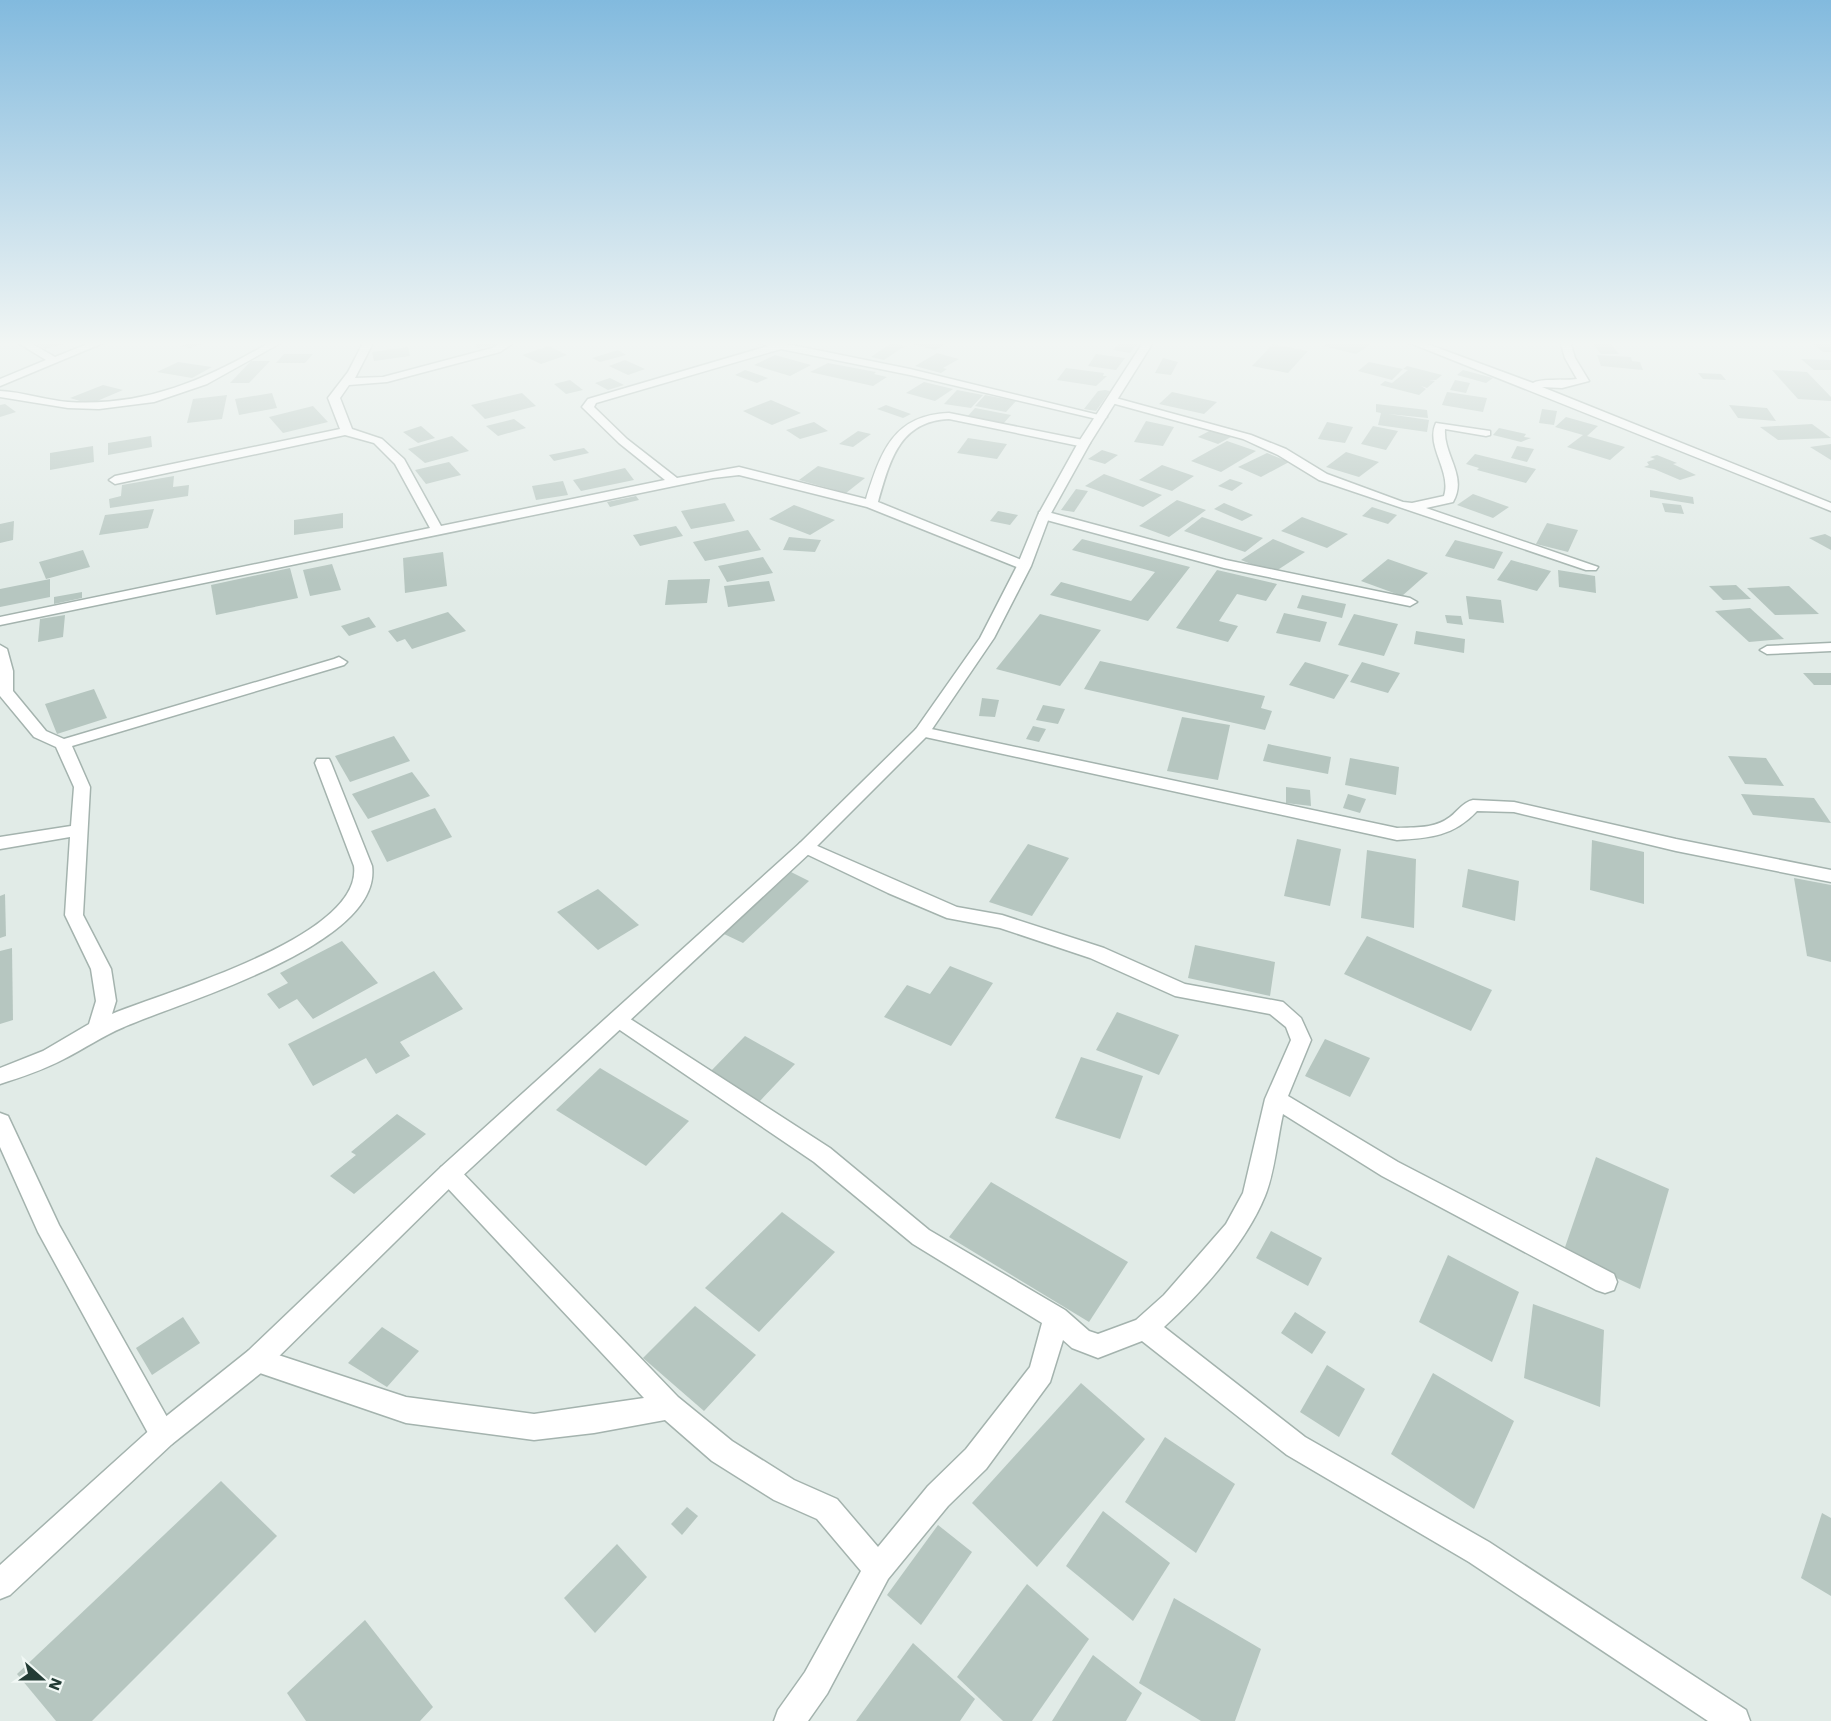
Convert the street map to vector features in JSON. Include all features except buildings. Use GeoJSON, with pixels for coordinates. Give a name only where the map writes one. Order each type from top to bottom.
{"type":"FeatureCollection","features":[{"type":"Feature","properties":{"kind":"street"},"geometry":{"type":"LineString","coordinates":[[344,421],[346,431]]}},
{"type":"Feature","properties":{"kind":"street"},"geometry":{"type":"LineString","coordinates":[[603,421],[623,441],[674,480]]}},
{"type":"Feature","properties":{"kind":"street"},"geometry":{"type":"LineString","coordinates":[[871,504],[889,450],[903,432],[919,421]]}},
{"type":"Feature","properties":{"kind":"street"},"geometry":{"type":"LineString","coordinates":[[976,421],[1084,443]]}},
{"type":"Feature","properties":{"kind":"street"},"geometry":{"type":"LineString","coordinates":[[0,1585],[163,1434],[257,1360],[449,1174],[806,847],[922,732],[987,638],[1024,566],[1044,515],[1098,421]]}},
{"type":"Feature","properties":{"kind":"street"},"geometry":{"type":"LineString","coordinates":[[1195,421],[1247,437],[1282,452],[1323,477],[1591,567]]}},
{"type":"Feature","properties":{"kind":"street"},"geometry":{"type":"LineString","coordinates":[[1617,421],[1831,507]]}},
{"type":"Feature","properties":{"kind":"street"},"geometry":{"type":"LineString","coordinates":[[1412,507],[1449,499],[1453,492],[1451,468],[1438,432],[1440,425],[1486,433]]}},
{"type":"Feature","properties":{"kind":"street"},"geometry":{"type":"LineString","coordinates":[[115,480],[346,431],[378,441],[400,462],[437,530]]}},
{"type":"Feature","properties":{"kind":"street"},"geometry":{"type":"LineString","coordinates":[[0,621],[674,480],[739,471],[871,504],[1024,566]]}},
{"type":"Feature","properties":{"kind":"street"},"geometry":{"type":"LineString","coordinates":[[1044,515],[1224,564],[1410,602]]}},
{"type":"Feature","properties":{"kind":"street"},"geometry":{"type":"LineString","coordinates":[[1767,650],[1831,647]]}},
{"type":"Feature","properties":{"kind":"street"},"geometry":{"type":"LineString","coordinates":[[0,649],[5,671],[5,692],[40,734],[63,744],[339,662]]}},
{"type":"Feature","properties":{"kind":"street"},"geometry":{"type":"LineString","coordinates":[[922,732],[1397,834],[1439,832],[1455,825],[1473,805],[1514,807],[1831,876]]}},
{"type":"Feature","properties":{"kind":"street"},"geometry":{"type":"LineString","coordinates":[[63,744],[82,787],[74,915],[101,969],[106,1001],[98,1029]]}},
{"type":"Feature","properties":{"kind":"street"},"geometry":{"type":"LineString","coordinates":[[0,1076],[27,1068],[98,1029],[239,975],[329,928],[355,900],[364,873],[336,792],[323,764]]}},
{"type":"Feature","properties":{"kind":"street"},"geometry":{"type":"LineString","coordinates":[[0,843],[80,830]]}},
{"type":"Feature","properties":{"kind":"street"},"geometry":{"type":"LineString","coordinates":[[618,1019],[822,1155],[921,1237],[1056,1318],[1081,1340],[1098,1346],[1145,1328],[1173,1303],[1234,1231],[1254,1194],[1276,1099],[1301,1040],[1294,1023],[1276,1007],[1182,991],[1096,952],[1002,922],[954,913],[806,847]]}},
{"type":"Feature","properties":{"kind":"street"},"geometry":{"type":"LineString","coordinates":[[1276,1099],[1390,1169],[1605,1282]]}},
{"type":"Feature","properties":{"kind":"street"},"geometry":{"type":"LineString","coordinates":[[0,1122],[50,1232],[163,1434]]}},
{"type":"Feature","properties":{"kind":"street"},"geometry":{"type":"LineString","coordinates":[[449,1174],[669,1406],[722,1451],[783,1490],[827,1509],[878,1569]]}},
{"type":"Feature","properties":{"kind":"street"},"geometry":{"type":"LineString","coordinates":[[789,1721],[816,1683],[878,1569],[938,1496],[975,1459],[1041,1373],[1056,1318]]}},
{"type":"Feature","properties":{"kind":"street"},"geometry":{"type":"LineString","coordinates":[[1145,1328],[1296,1446],[1479,1552],[1735,1721]]}},
{"type":"Feature","properties":{"kind":"street"},"geometry":{"type":"LineString","coordinates":[[257,1360],[406,1410],[534,1427],[594,1420],[669,1406]]}}]}
